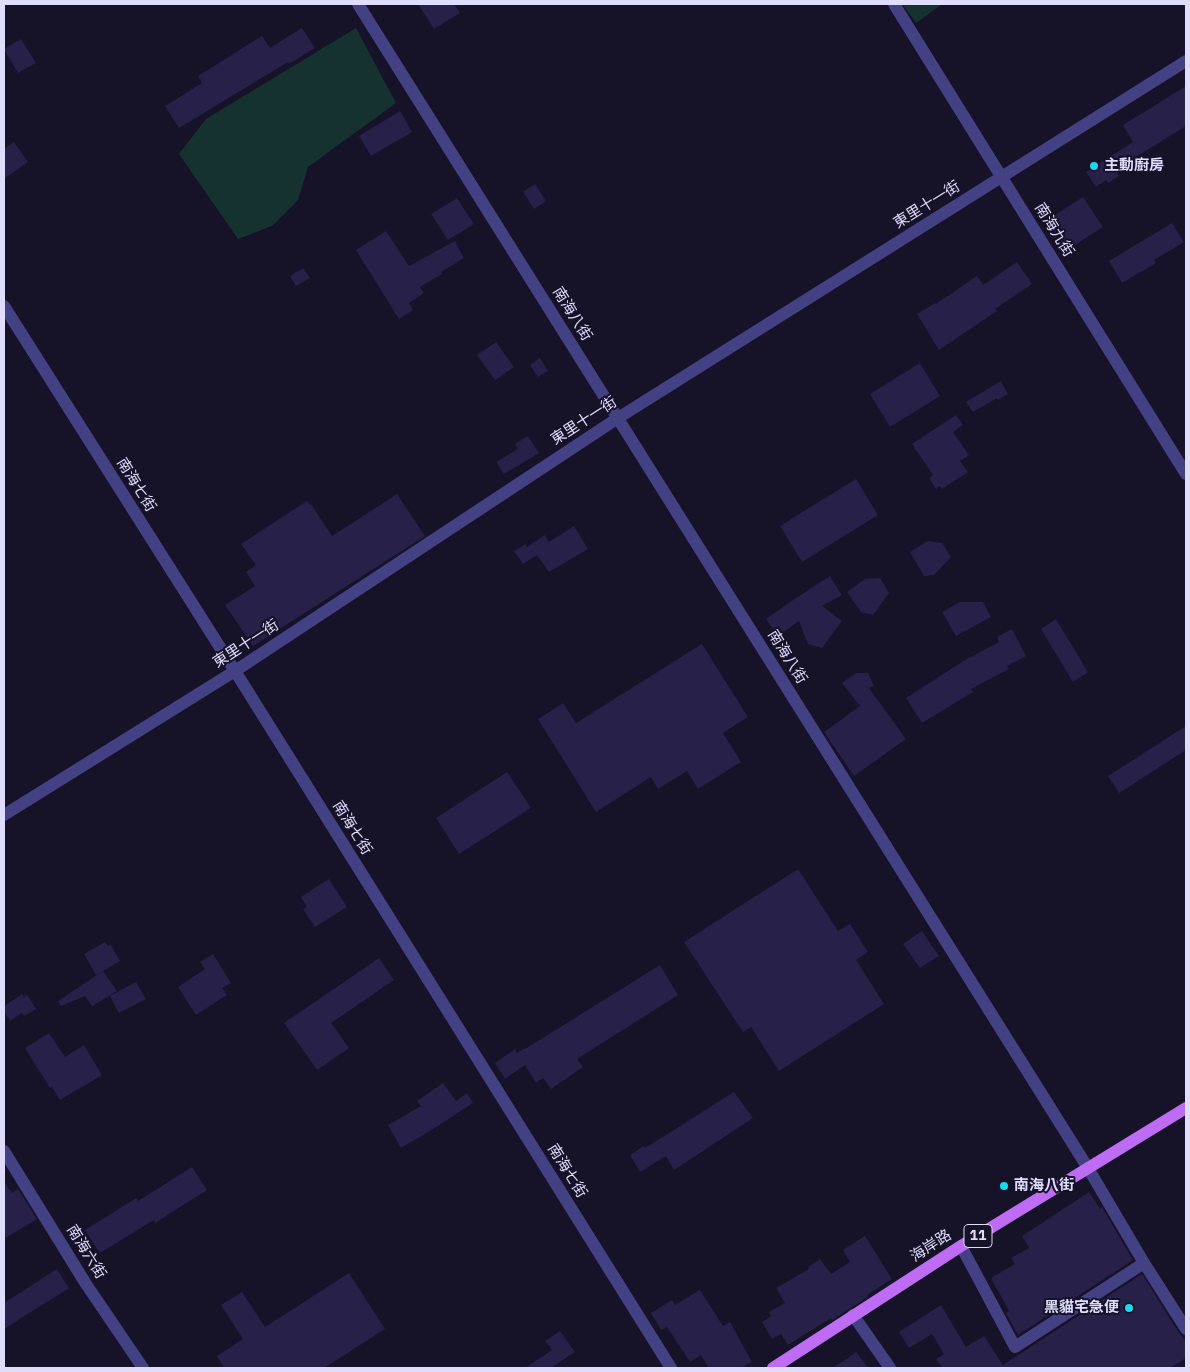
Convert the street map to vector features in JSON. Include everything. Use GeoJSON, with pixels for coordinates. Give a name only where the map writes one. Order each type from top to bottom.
{"type":"FeatureCollection","features":[{"type":"Feature","properties":{"kind":"main road","name":"海岸路"},"geometry":{"type":"LineString","coordinates":[[773,1368],[961,1246],[1186,1108]]}},
{"type":"Feature","properties":{"kind":"street","name":"南海八街"},"geometry":{"type":"LineString","coordinates":[[358,4],[1088,1168],[1144,1263],[1186,1329]]}},
{"type":"Feature","properties":{"kind":"street","name":"南海九街"},"geometry":{"type":"LineString","coordinates":[[894,4],[1186,474]]}},
{"type":"Feature","properties":{"kind":"street","name":"東里十一街"},"geometry":{"type":"LineString","coordinates":[[4,815],[234,671],[618,418],[1186,61]]}},
{"type":"Feature","properties":{"kind":"street","name":"南海七街"},"geometry":{"type":"LineString","coordinates":[[4,306],[671,1368]]}},
{"type":"Feature","properties":{"kind":"street","name":"南海六街"},"geometry":{"type":"LineString","coordinates":[[4,1151],[86,1284],[143,1368]]}},
{"type":"Feature","properties":{"kind":"street"},"geometry":{"type":"LineString","coordinates":[[961,1246],[1015,1347],[1144,1263]]}},
{"type":"Feature","properties":{"kind":"street"},"geometry":{"type":"LineString","coordinates":[[854,1315],[890,1368]]}},
{"type":"Feature","properties":{"kind":"green space"},"geometry":{"type":"Polygon","coordinates":[[[902,4],[942,4],[916,23],[902,4]]]}},
{"type":"Feature","properties":{"kind":"green space"},"geometry":{"type":"Polygon","coordinates":[[[356,28],[396,103],[308,167],[298,200],[272,226],[238,239],[179,154],[206,119],[356,28]]]}},
{"type":"Feature","properties":{"kind":"building"},"geometry":{"type":"Polygon","coordinates":[[[418,4],[454,4],[460,13],[434,29],[418,4]]]}},
{"type":"Feature","properties":{"kind":"building"},"geometry":{"type":"Polygon","coordinates":[[[302,28],[315,48],[289,64],[288,62],[179,128],[165,106],[202,83],[198,76],[262,36],[270,48],[302,28]]]}},
{"type":"Feature","properties":{"kind":"building"},"geometry":{"type":"Polygon","coordinates":[[[21,39],[36,63],[18,73],[4,49],[21,39]]]}},
{"type":"Feature","properties":{"kind":"building"},"geometry":{"type":"Polygon","coordinates":[[[1186,86],[1186,126],[1126,163],[1128,166],[1117,173],[1119,176],[1108,183],[1106,180],[1096,187],[1086,172],[1133,142],[1123,125],[1186,86]]]}},
{"type":"Feature","properties":{"kind":"building"},"geometry":{"type":"Polygon","coordinates":[[[400,111],[412,132],[371,156],[359,136],[400,111]]]}},
{"type":"Feature","properties":{"kind":"building"},"geometry":{"type":"Polygon","coordinates":[[[14,142],[28,162],[4,179],[4,149],[14,142]]]}},
{"type":"Feature","properties":{"kind":"building"},"geometry":{"type":"Polygon","coordinates":[[[535,184],[546,201],[534,209],[523,192],[535,184]]]}},
{"type":"Feature","properties":{"kind":"building"},"geometry":{"type":"Polygon","coordinates":[[[1083,197],[1103,227],[1064,252],[1044,222],[1083,197]]]}},
{"type":"Feature","properties":{"kind":"building"},"geometry":{"type":"Polygon","coordinates":[[[457,198],[474,224],[448,240],[431,214],[457,198]]]}},
{"type":"Feature","properties":{"kind":"building"},"geometry":{"type":"Polygon","coordinates":[[[1172,223],[1184,242],[1154,260],[1156,263],[1122,283],[1109,261],[1172,223]]]}},
{"type":"Feature","properties":{"kind":"building"},"geometry":{"type":"Polygon","coordinates":[[[386,231],[409,266],[455,241],[464,258],[420,287],[424,293],[409,303],[413,310],[399,319],[356,250],[386,231]]]}},
{"type":"Feature","properties":{"kind":"building"},"geometry":{"type":"Polygon","coordinates":[[[1017,262],[1032,284],[995,309],[997,311],[939,350],[917,314],[936,304],[977,276],[983,285],[1017,262]]]}},
{"type":"Feature","properties":{"kind":"building"},"geometry":{"type":"Polygon","coordinates":[[[303,268],[310,278],[296,286],[290,276],[303,268]]]}},
{"type":"Feature","properties":{"kind":"building"},"geometry":{"type":"Polygon","coordinates":[[[496,342],[514,367],[495,380],[477,355],[496,342]]]}},
{"type":"Feature","properties":{"kind":"building"},"geometry":{"type":"Polygon","coordinates":[[[540,358],[548,371],[538,377],[530,365],[540,358]]]}},
{"type":"Feature","properties":{"kind":"building"},"geometry":{"type":"Polygon","coordinates":[[[920,363],[940,396],[890,427],[870,394],[920,363]]]}},
{"type":"Feature","properties":{"kind":"building"},"geometry":{"type":"Polygon","coordinates":[[[1001,381],[1008,394],[973,412],[966,402],[1001,381]]]}},
{"type":"Feature","properties":{"kind":"building"},"geometry":{"type":"Polygon","coordinates":[[[956,415],[963,425],[953,432],[969,455],[960,461],[968,472],[942,489],[940,486],[936,489],[929,478],[933,475],[912,444],[956,415]]]}},
{"type":"Feature","properties":{"kind":"building"},"geometry":{"type":"Polygon","coordinates":[[[528,436],[539,453],[504,474],[496,462],[518,449],[515,444],[528,436]]]}},
{"type":"Feature","properties":{"kind":"building"},"geometry":{"type":"Polygon","coordinates":[[[856,479],[878,515],[802,562],[780,526],[856,479]]]}},
{"type":"Feature","properties":{"kind":"building"},"geometry":{"type":"Polygon","coordinates":[[[397,494],[425,536],[253,646],[225,605],[255,586],[246,572],[256,565],[241,544],[307,501],[311,504],[332,536],[397,494]]]}},
{"type":"Feature","properties":{"kind":"building"},"geometry":{"type":"Polygon","coordinates":[[[574,526],[588,549],[549,572],[537,555],[523,564],[514,551],[526,544],[527,547],[545,535],[549,542],[574,526]]]}},
{"type":"Feature","properties":{"kind":"building"},"geometry":{"type":"Polygon","coordinates":[[[928,541],[942,543],[951,557],[934,575],[924,576],[910,552],[928,541]]]}},
{"type":"Feature","properties":{"kind":"building"},"geometry":{"type":"Polygon","coordinates":[[[830,576],[842,595],[822,606],[842,621],[822,648],[808,644],[799,621],[778,636],[766,619],[830,576]]]}},
{"type":"Feature","properties":{"kind":"building"},"geometry":{"type":"Polygon","coordinates":[[[880,578],[889,593],[873,615],[861,612],[847,592],[865,579],[880,578]]]}},
{"type":"Feature","properties":{"kind":"building"},"geometry":{"type":"Polygon","coordinates":[[[960,602],[983,602],[991,617],[956,636],[942,612],[960,602]]]}},
{"type":"Feature","properties":{"kind":"building"},"geometry":{"type":"Polygon","coordinates":[[[1056,619],[1088,672],[1073,682],[1041,629],[1056,619]]]}},
{"type":"Feature","properties":{"kind":"building"},"geometry":{"type":"Polygon","coordinates":[[[1012,629],[1026,656],[1007,666],[1009,669],[971,689],[973,692],[922,723],[906,698],[965,660],[999,642],[997,637],[1012,629]]]}},
{"type":"Feature","properties":{"kind":"building"},"geometry":{"type":"Polygon","coordinates":[[[702,644],[748,717],[723,733],[741,762],[698,789],[687,771],[658,789],[651,777],[596,812],[538,719],[563,703],[576,723],[702,644]]]}},
{"type":"Feature","properties":{"kind":"building"},"geometry":{"type":"Polygon","coordinates":[[[856,673],[868,673],[874,686],[869,688],[906,739],[854,776],[824,732],[860,706],[842,683],[856,673]]]}},
{"type":"Feature","properties":{"kind":"building"},"geometry":{"type":"Polygon","coordinates":[[[1186,726],[1186,750],[1119,793],[1108,776],[1186,726]]]}},
{"type":"Feature","properties":{"kind":"building"},"geometry":{"type":"Polygon","coordinates":[[[507,772],[531,808],[459,854],[436,818],[507,772]]]}},
{"type":"Feature","properties":{"kind":"building"},"geometry":{"type":"Polygon","coordinates":[[[798,869],[838,931],[850,924],[868,952],[856,960],[884,1004],[779,1071],[751,1027],[743,1032],[684,942],[798,869]]]}},
{"type":"Feature","properties":{"kind":"building"},"geometry":{"type":"Polygon","coordinates":[[[329,879],[347,907],[315,927],[303,909],[307,907],[301,897],[329,879]]]}},
{"type":"Feature","properties":{"kind":"building"},"geometry":{"type":"Polygon","coordinates":[[[922,931],[939,956],[920,968],[903,944],[922,931]]]}},
{"type":"Feature","properties":{"kind":"building"},"geometry":{"type":"Polygon","coordinates":[[[105,942],[108,946],[111,945],[120,961],[96,975],[84,954],[105,942]]]}},
{"type":"Feature","properties":{"kind":"building"},"geometry":{"type":"Polygon","coordinates":[[[213,954],[231,983],[222,988],[227,995],[196,1015],[178,987],[205,969],[200,962],[213,954]]]}},
{"type":"Feature","properties":{"kind":"building"},"geometry":{"type":"Polygon","coordinates":[[[379,958],[394,980],[331,1023],[349,1048],[317,1070],[284,1023],[379,958]]]}},
{"type":"Feature","properties":{"kind":"building"},"geometry":{"type":"Polygon","coordinates":[[[660,965],[678,995],[577,1059],[583,1067],[551,1089],[543,1078],[536,1083],[525,1065],[505,1079],[495,1063],[515,1049],[517,1053],[525,1049],[660,965]]]}},
{"type":"Feature","properties":{"kind":"building"},"geometry":{"type":"Polygon","coordinates":[[[103,971],[117,991],[92,1006],[85,996],[61,1006],[58,1001],[103,971]]]}},
{"type":"Feature","properties":{"kind":"building"},"geometry":{"type":"Polygon","coordinates":[[[136,982],[146,999],[119,1013],[110,996],[136,982]]]}},
{"type":"Feature","properties":{"kind":"building"},"geometry":{"type":"Polygon","coordinates":[[[22,994],[24,997],[27,995],[36,1009],[24,1016],[22,1013],[10,1021],[4,1011],[4,1006],[22,994]]]}},
{"type":"Feature","properties":{"kind":"building"},"geometry":{"type":"Polygon","coordinates":[[[49,1033],[65,1057],[84,1045],[102,1075],[60,1100],[52,1087],[50,1088],[25,1048],[49,1033]]]}},
{"type":"Feature","properties":{"kind":"building"},"geometry":{"type":"Polygon","coordinates":[[[443,1083],[456,1101],[467,1093],[473,1103],[401,1148],[388,1125],[421,1106],[417,1101],[443,1083]]]}},
{"type":"Feature","properties":{"kind":"building"},"geometry":{"type":"Polygon","coordinates":[[[734,1092],[753,1118],[674,1170],[666,1156],[640,1172],[630,1155],[644,1146],[645,1148],[734,1092]]]}},
{"type":"Feature","properties":{"kind":"building"},"geometry":{"type":"Polygon","coordinates":[[[192,1167],[207,1190],[155,1223],[154,1220],[100,1253],[85,1230],[136,1198],[138,1201],[192,1167]]]}},
{"type":"Feature","properties":{"kind":"building"},"geometry":{"type":"Polygon","coordinates":[[[4,1182],[12,1193],[18,1189],[37,1219],[4,1239],[4,1182]]]}},
{"type":"Feature","properties":{"kind":"building"},"geometry":{"type":"Polygon","coordinates":[[[1089,1192],[1100,1209],[1102,1207],[1133,1260],[1018,1335],[1006,1313],[1009,1311],[991,1278],[1015,1264],[1011,1258],[1029,1248],[1022,1236],[1089,1192]]]}},
{"type":"Feature","properties":{"kind":"building"},"geometry":{"type":"Polygon","coordinates":[[[865,1236],[892,1279],[832,1320],[831,1318],[788,1345],[781,1334],[772,1339],[762,1322],[771,1316],[769,1312],[785,1303],[776,1288],[809,1269],[808,1267],[820,1259],[831,1274],[850,1262],[843,1250],[865,1236]]]}},
{"type":"Feature","properties":{"kind":"building"},"geometry":{"type":"Polygon","coordinates":[[[57,1269],[69,1288],[4,1329],[4,1303],[57,1269]]]}},
{"type":"Feature","properties":{"kind":"building"},"geometry":{"type":"Polygon","coordinates":[[[349,1273],[385,1329],[324,1368],[224,1368],[217,1356],[243,1339],[221,1305],[242,1292],[265,1327],[349,1273]]]}},
{"type":"Feature","properties":{"kind":"building","name":"黑貓宅急便"},"geometry":{"type":"Polygon","coordinates":[[[1142,1274],[1186,1341],[1186,1358],[1170,1368],[942,1368],[936,1359],[944,1354],[932,1334],[909,1348],[899,1332],[941,1305],[966,1347],[984,1336],[1003,1365],[1142,1274]]]}},
{"type":"Feature","properties":{"kind":"building"},"geometry":{"type":"Polygon","coordinates":[[[700,1290],[723,1326],[730,1322],[752,1362],[741,1368],[709,1368],[701,1355],[690,1362],[667,1327],[661,1330],[651,1313],[672,1300],[675,1305],[700,1290]]]}},
{"type":"Feature","properties":{"kind":"building"},"geometry":{"type":"Polygon","coordinates":[[[560,1331],[575,1352],[551,1368],[525,1368],[552,1350],[545,1341],[560,1331]]]}},
{"type":"Feature","properties":{"kind":"building"},"geometry":{"type":"Polygon","coordinates":[[[856,1352],[868,1368],[832,1368],[848,1358],[856,1352]]]}},
{"type":"Feature","properties":{"kind":"place","name":"主動廚房"},"geometry":{"type":"Point","coordinates":[1094,166]}},
{"type":"Feature","properties":{"kind":"place","name":"南海八街"},"geometry":{"type":"Point","coordinates":[1004,1186]}},
{"type":"Feature","properties":{"kind":"place","name":"黑貓宅急便"},"geometry":{"type":"Point","coordinates":[1129,1308]}}]}
